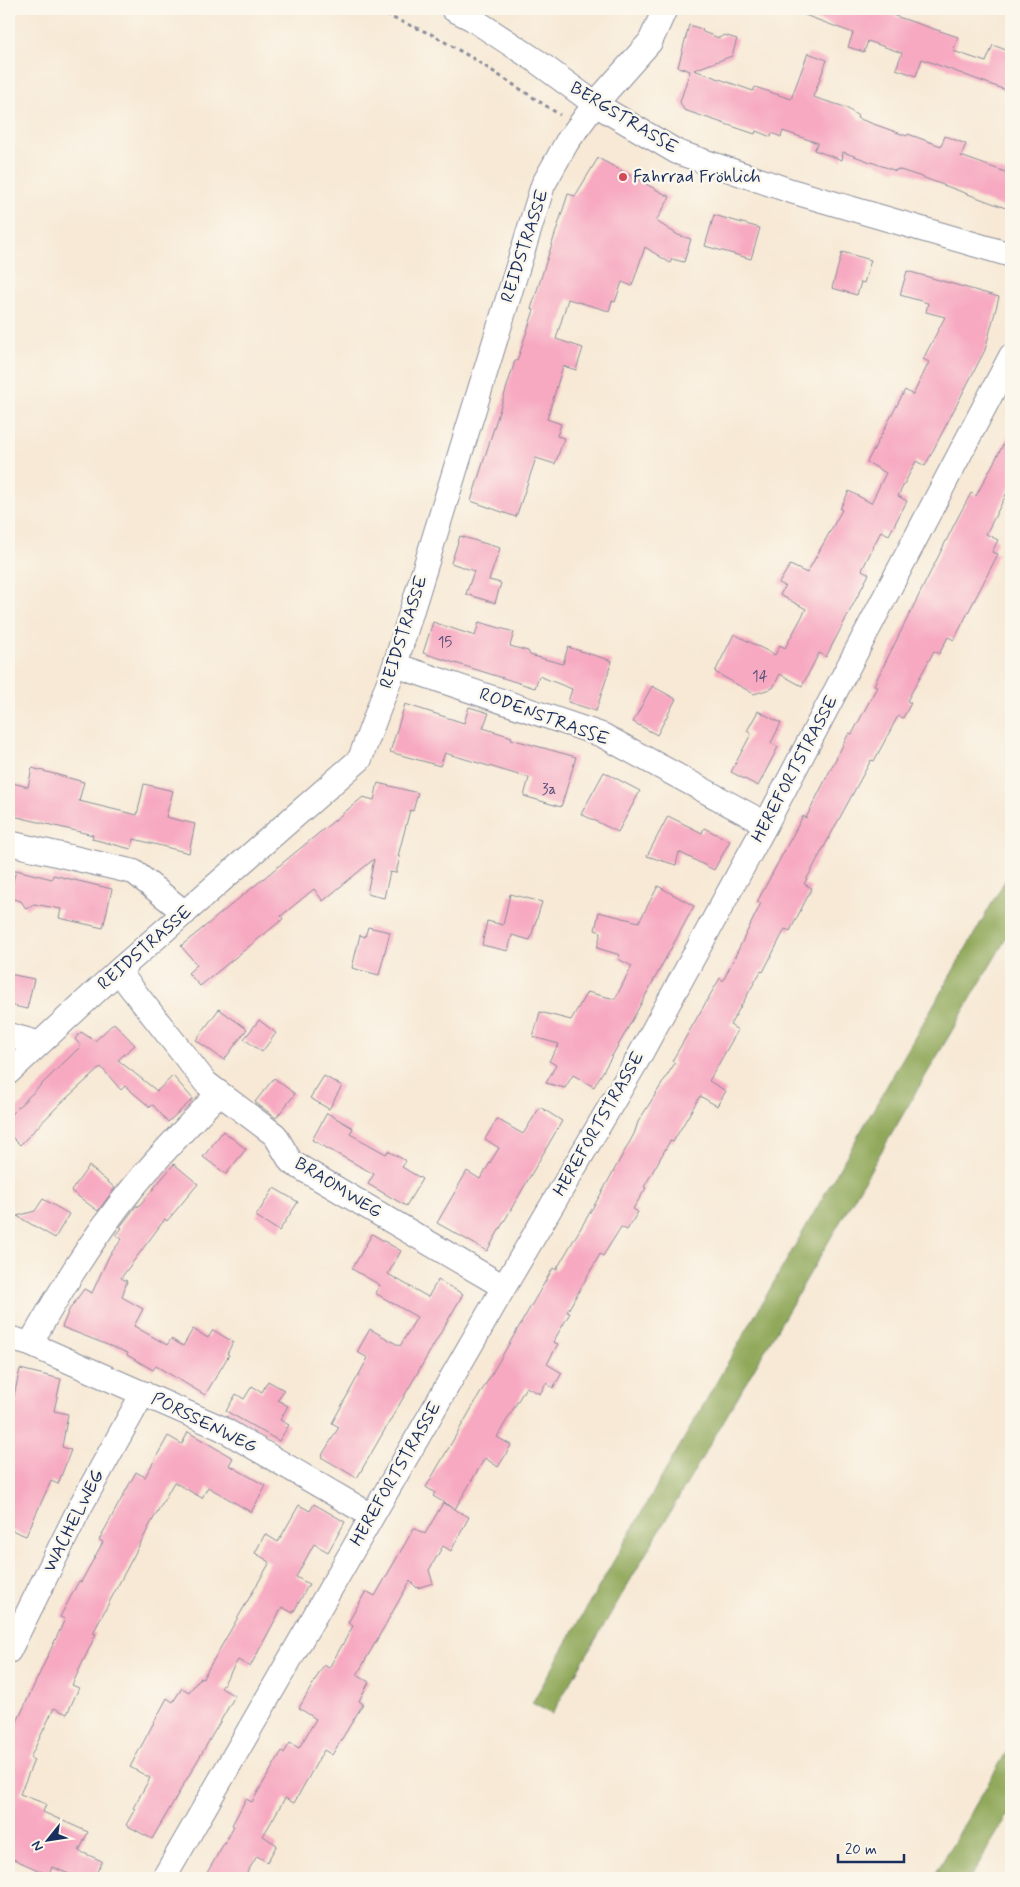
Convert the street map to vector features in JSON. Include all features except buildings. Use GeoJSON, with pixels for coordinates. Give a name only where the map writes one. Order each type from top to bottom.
{"type":"FeatureCollection","features":[{"type":"Feature","properties":{"kind":"street","name":"BERGSTRASSE"},"geometry":{"type":"LineString","coordinates":[[452,9],[471,18],[535,60],[594,104],[677,152],[791,191],[1011,255]]}},
{"type":"Feature","properties":{"kind":"street","name":"REIDSTRASSE"},"geometry":{"type":"LineString","coordinates":[[9,1072],[118,971],[360,759],[395,665],[543,185],[577,128],[594,104],[650,42],[665,9]]}},
{"type":"Feature","properties":{"kind":"street","name":"HEREFORTSTRASSE"},"geometry":{"type":"LineString","coordinates":[[164,1878],[504,1287],[635,1064],[766,824],[1011,356]]}},
{"type":"Feature","properties":{"kind":"street","name":"RODENSTRASSE"},"geometry":{"type":"LineString","coordinates":[[395,665],[602,735],[766,824]]}},
{"type":"Feature","properties":{"kind":"street"},"geometry":{"type":"LineString","coordinates":[[9,843],[134,872],[185,913]]}},
{"type":"Feature","properties":{"kind":"street","name":"BRAOMWEG"},"geometry":{"type":"LineString","coordinates":[[118,971],[206,1083],[274,1135],[291,1162],[504,1287]]}},
{"type":"Feature","properties":{"kind":"street"},"geometry":{"type":"LineString","coordinates":[[9,1036],[38,1044]]}},
{"type":"Feature","properties":{"kind":"street","name":"PORSSENWEG"},"geometry":{"type":"LineString","coordinates":[[219,1093],[132,1188],[19,1341],[221,1428],[372,1516]]}},
{"type":"Feature","properties":{"kind":"street","name":"WACHELWEG"},"geometry":{"type":"LineString","coordinates":[[9,1651],[80,1507],[143,1393]]}},
{"type":"Feature","properties":{"kind":"path"},"geometry":{"type":"LineString","coordinates":[[371,9],[431,34],[474,59],[577,128]]}},
{"type":"Feature","properties":{"kind":"green space"},"geometry":{"type":"Polygon","coordinates":[[[1011,870],[1011,930],[552,1714],[532,1703],[1011,870]]]}},
{"type":"Feature","properties":{"kind":"green space"},"geometry":{"type":"Polygon","coordinates":[[[1011,1744],[1011,1810],[970,1878],[933,1878],[1011,1744]]]}},
{"type":"Feature","properties":{"kind":"place","name":"Fahrrad Fröhlich"},"geometry":{"type":"Point","coordinates":[623,177]}}]}
